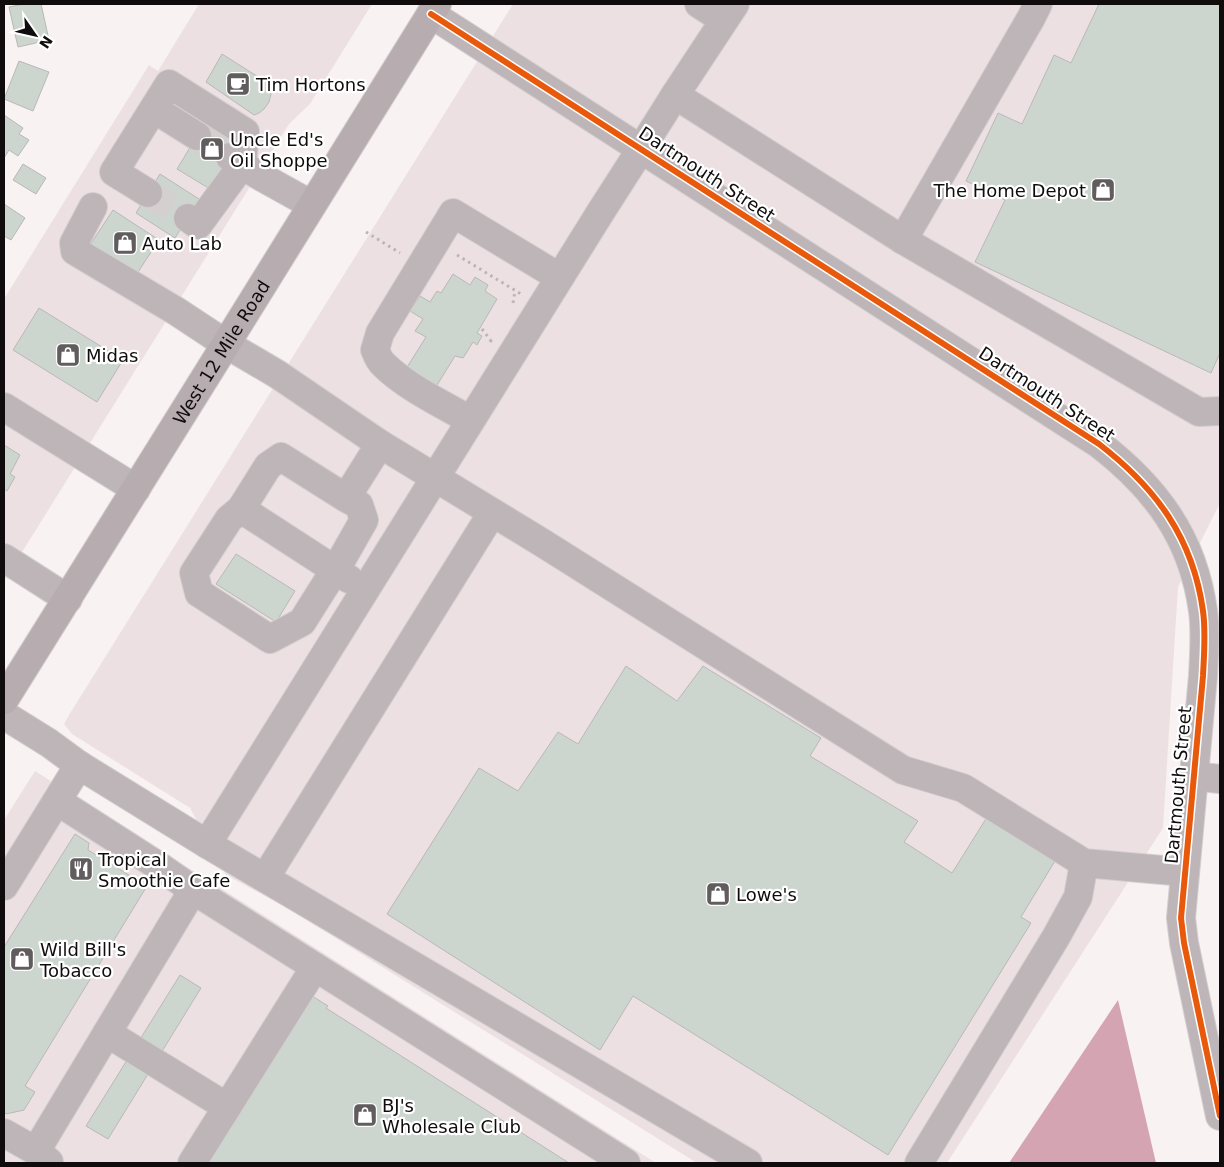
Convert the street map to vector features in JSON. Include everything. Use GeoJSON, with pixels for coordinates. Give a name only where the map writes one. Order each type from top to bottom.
{"type":"FeatureCollection","features":[{"type":"Feature","properties":{"kind":"main road","name":"West 12 Mile Road"},"geometry":{"type":"LineString","coordinates":[[4,700],[434,9]]}},
{"type":"Feature","properties":{"kind":"street"},"geometry":{"type":"LineString","coordinates":[[207,844],[559,278],[730,12],[699,4]]}},
{"type":"Feature","properties":{"kind":"street"},"geometry":{"type":"LineString","coordinates":[[903,240],[1038,4]]}},
{"type":"Feature","properties":{"kind":"street","name":"Dartmouth Street"},"geometry":{"type":"LineString","coordinates":[[434,9],[641,149],[1099,444],[1130,470],[1151,491],[1165,510],[1189,556],[1203,612],[1203,676],[1182,918],[1184,942],[1220,1116]]}},
{"type":"Feature","properties":{"kind":"street"},"geometry":{"type":"LineString","coordinates":[[148,193],[114,172],[169,84],[245,132],[236,161],[198,225],[188,218]]}},
{"type":"Feature","properties":{"kind":"street"},"geometry":{"type":"LineString","coordinates":[[675,95],[903,240],[1199,412],[1220,410]]}},
{"type":"Feature","properties":{"kind":"street"},"geometry":{"type":"LineString","coordinates":[[154,109],[197,136]]}},
{"type":"Feature","properties":{"kind":"street"},"geometry":{"type":"LineString","coordinates":[[236,161],[312,205]]}},
{"type":"Feature","properties":{"kind":"street"},"geometry":{"type":"LineString","coordinates":[[93,207],[74,243],[75,251],[277,374],[380,444],[541,542],[903,770],[963,788],[1084,863],[1185,872]]}},
{"type":"Feature","properties":{"kind":"street"},"geometry":{"type":"LineString","coordinates":[[470,420],[399,377],[382,362],[375,350],[380,333],[453,213],[559,278]]}},
{"type":"Feature","properties":{"kind":"street"},"geometry":{"type":"LineString","coordinates":[[4,407],[136,489]]}},
{"type":"Feature","properties":{"kind":"street"},"geometry":{"type":"LineString","coordinates":[[346,498],[380,444]]}},
{"type":"Feature","properties":{"kind":"street"},"geometry":{"type":"LineString","coordinates":[[282,457],[346,498],[359,505],[364,520],[302,622],[270,639],[199,593],[194,574],[229,518],[241,509],[268,466],[282,457]]}},
{"type":"Feature","properties":{"kind":"street"},"geometry":{"type":"LineString","coordinates":[[241,509],[366,589]]}},
{"type":"Feature","properties":{"kind":"street"},"geometry":{"type":"LineString","coordinates":[[264,878],[492,513]]}},
{"type":"Feature","properties":{"kind":"street"},"geometry":{"type":"LineString","coordinates":[[4,558],[68,599]]}},
{"type":"Feature","properties":{"kind":"street"},"geometry":{"type":"LineString","coordinates":[[4,715],[49,743],[79,766],[207,844],[748,1163]]}},
{"type":"Feature","properties":{"kind":"street"},"geometry":{"type":"LineString","coordinates":[[4,886],[79,766]]}},
{"type":"Feature","properties":{"kind":"street"},"geometry":{"type":"LineString","coordinates":[[1194,776],[1220,779]]}},
{"type":"Feature","properties":{"kind":"street"},"geometry":{"type":"LineString","coordinates":[[57,801],[193,890],[626,1163]]}},
{"type":"Feature","properties":{"kind":"street"},"geometry":{"type":"LineString","coordinates":[[919,1163],[1056,937],[1078,897],[1084,863]]}},
{"type":"Feature","properties":{"kind":"street"},"geometry":{"type":"LineString","coordinates":[[4,1133],[43,1157],[107,1033],[193,890]]}},
{"type":"Feature","properties":{"kind":"street"},"geometry":{"type":"LineString","coordinates":[[192,1163],[315,967]]}},
{"type":"Feature","properties":{"kind":"street"},"geometry":{"type":"LineString","coordinates":[[107,1033],[227,1107]]}},
{"type":"Feature","properties":{"kind":"path"},"geometry":{"type":"LineString","coordinates":[[366,232],[404,255]]}},
{"type":"Feature","properties":{"kind":"path"},"geometry":{"type":"LineString","coordinates":[[452,263],[458,254],[525,297]]}},
{"type":"Feature","properties":{"kind":"shaded area"},"geometry":{"type":"Polygon","coordinates":[[[199,4],[372,4],[310,104],[289,124],[4,581],[4,299],[149,65],[158,71],[199,4]]]}},
{"type":"Feature","properties":{"kind":"shaded area"},"geometry":{"type":"Polygon","coordinates":[[[513,4],[1220,4],[1220,503],[1178,587],[1163,828],[947,1163],[697,1163],[289,909],[226,875],[190,808],[72,734],[64,724],[513,4]]]}},
{"type":"Feature","properties":{"kind":"shaded area"},"geometry":{"type":"Polygon","coordinates":[[[35,771],[656,1163],[4,1163],[4,820],[35,771]]]}},
{"type":"Feature","properties":{"kind":"shaded area"},"geometry":{"type":"Polygon","coordinates":[[[1118,1000],[1156,1163],[1009,1163],[1118,1000]]]}},
{"type":"Feature","properties":{"kind":"building"},"geometry":{"type":"Polygon","coordinates":[[[24,4],[41,4],[49,40],[18,47],[9,7],[24,4]]]}},
{"type":"Feature","properties":{"kind":"building","name":"The Home Depot"},"geometry":{"type":"Polygon","coordinates":[[[1099,4],[1220,4],[1220,353],[1211,373],[975,262],[1005,200],[966,181],[998,113],[1022,124],[1054,55],[1071,63],[1099,4]]]}},
{"type":"Feature","properties":{"kind":"building","name":"Tim Hortons"},"geometry":{"type":"Polygon","coordinates":[[[222,54],[271,85],[269,89],[271,94],[269,102],[259,113],[254,115],[206,82],[222,54]]]}},
{"type":"Feature","properties":{"kind":"building"},"geometry":{"type":"Polygon","coordinates":[[[19,61],[49,72],[33,111],[4,99],[19,61]]]}},
{"type":"Feature","properties":{"kind":"building"},"geometry":{"type":"Polygon","coordinates":[[[4,115],[23,128],[19,134],[29,140],[18,156],[9,150],[4,158],[4,115]]]}},
{"type":"Feature","properties":{"kind":"building","name":"Uncle Ed's Oil Shoppe"},"geometry":{"type":"Polygon","coordinates":[[[206,121],[239,142],[210,189],[177,169],[206,121]]]}},
{"type":"Feature","properties":{"kind":"building"},"geometry":{"type":"Polygon","coordinates":[[[23,164],[46,178],[36,194],[13,180],[23,164]]]}},
{"type":"Feature","properties":{"kind":"building"},"geometry":{"type":"Polygon","coordinates":[[[160,174],[199,199],[175,238],[136,213],[160,174]]]}},
{"type":"Feature","properties":{"kind":"building"},"geometry":{"type":"Polygon","coordinates":[[[4,204],[25,218],[11,240],[4,236],[4,204]]]}},
{"type":"Feature","properties":{"kind":"building","name":"Auto Lab"},"geometry":{"type":"Polygon","coordinates":[[[113,210],[159,240],[136,275],[90,245],[113,210]]]}},
{"type":"Feature","properties":{"kind":"building"},"geometry":{"type":"Polygon","coordinates":[[[453,274],[470,285],[475,277],[488,285],[485,291],[497,299],[477,333],[482,336],[477,345],[473,342],[463,358],[455,356],[434,390],[404,372],[426,337],[415,331],[423,319],[410,311],[420,296],[430,302],[437,291],[441,293],[453,274]]]}},
{"type":"Feature","properties":{"kind":"building","name":"Midas"},"geometry":{"type":"Polygon","coordinates":[[[39,308],[123,360],[97,402],[13,350],[39,308]]]}},
{"type":"Feature","properties":{"kind":"building"},"geometry":{"type":"Polygon","coordinates":[[[4,445],[20,455],[10,474],[15,477],[7,491],[4,489],[4,445]]]}},
{"type":"Feature","properties":{"kind":"building"},"geometry":{"type":"Polygon","coordinates":[[[236,554],[295,591],[276,622],[216,584],[236,554]]]}},
{"type":"Feature","properties":{"kind":"building","name":"Lowe's"},"geometry":{"type":"Polygon","coordinates":[[[626,666],[677,701],[703,666],[821,738],[810,756],[918,821],[904,842],[952,873],[989,814],[1058,856],[1021,917],[1031,923],[888,1155],[633,996],[600,1050],[387,914],[479,768],[518,791],[558,732],[578,744],[626,666]]]}},
{"type":"Feature","properties":{"kind":"building"},"geometry":{"type":"Polygon","coordinates":[[[75,834],[89,843],[88,850],[147,886],[25,1086],[35,1092],[24,1110],[6,1114],[4,1112],[4,947],[75,834]]]}},
{"type":"Feature","properties":{"kind":"building"},"geometry":{"type":"Polygon","coordinates":[[[180,975],[201,988],[108,1139],[86,1126],[180,975]]]}},
{"type":"Feature","properties":{"kind":"building","name":"BJ's Wholesale Club"},"geometry":{"type":"Polygon","coordinates":[[[304,991],[328,1006],[326,1008],[569,1163],[205,1163],[304,991]]]}},
{"type":"Feature","properties":{"kind":"tunnel"},"geometry":{"type":"LineString","coordinates":[[197,136],[230,157]]}},
{"type":"Feature","properties":{"kind":"tunnel"},"geometry":{"type":"LineString","coordinates":[[148,193],[188,218]]}},
{"type":"Feature","properties":{"kind":"cycle path"},"geometry":{"type":"LineString","coordinates":[[431,14],[1099,444],[1138,478],[1169,517],[1191,560],[1204,619],[1203,676],[1181,918],[1184,943],[1220,1116]]}},
{"type":"Feature","properties":{"kind":"place","name":"Tim Hortons"},"geometry":{"type":"Point","coordinates":[238,84]}},
{"type":"Feature","properties":{"kind":"place","name":"Uncle Ed's Oil Shoppe"},"geometry":{"type":"Point","coordinates":[212,149]}},
{"type":"Feature","properties":{"kind":"place","name":"The Home Depot"},"geometry":{"type":"Point","coordinates":[1103,190]}},
{"type":"Feature","properties":{"kind":"place","name":"Auto Lab"},"geometry":{"type":"Point","coordinates":[125,243]}},
{"type":"Feature","properties":{"kind":"place","name":"Midas"},"geometry":{"type":"Point","coordinates":[68,355]}},
{"type":"Feature","properties":{"kind":"place","name":"Tropical Smoothie Cafe"},"geometry":{"type":"Point","coordinates":[81,869]}},
{"type":"Feature","properties":{"kind":"place","name":"Lowe's"},"geometry":{"type":"Point","coordinates":[718,894]}},
{"type":"Feature","properties":{"kind":"place","name":"Wild Bill's Tobacco"},"geometry":{"type":"Point","coordinates":[22,959]}},
{"type":"Feature","properties":{"kind":"place","name":"BJ's Wholesale Club"},"geometry":{"type":"Point","coordinates":[365,1115]}}]}
